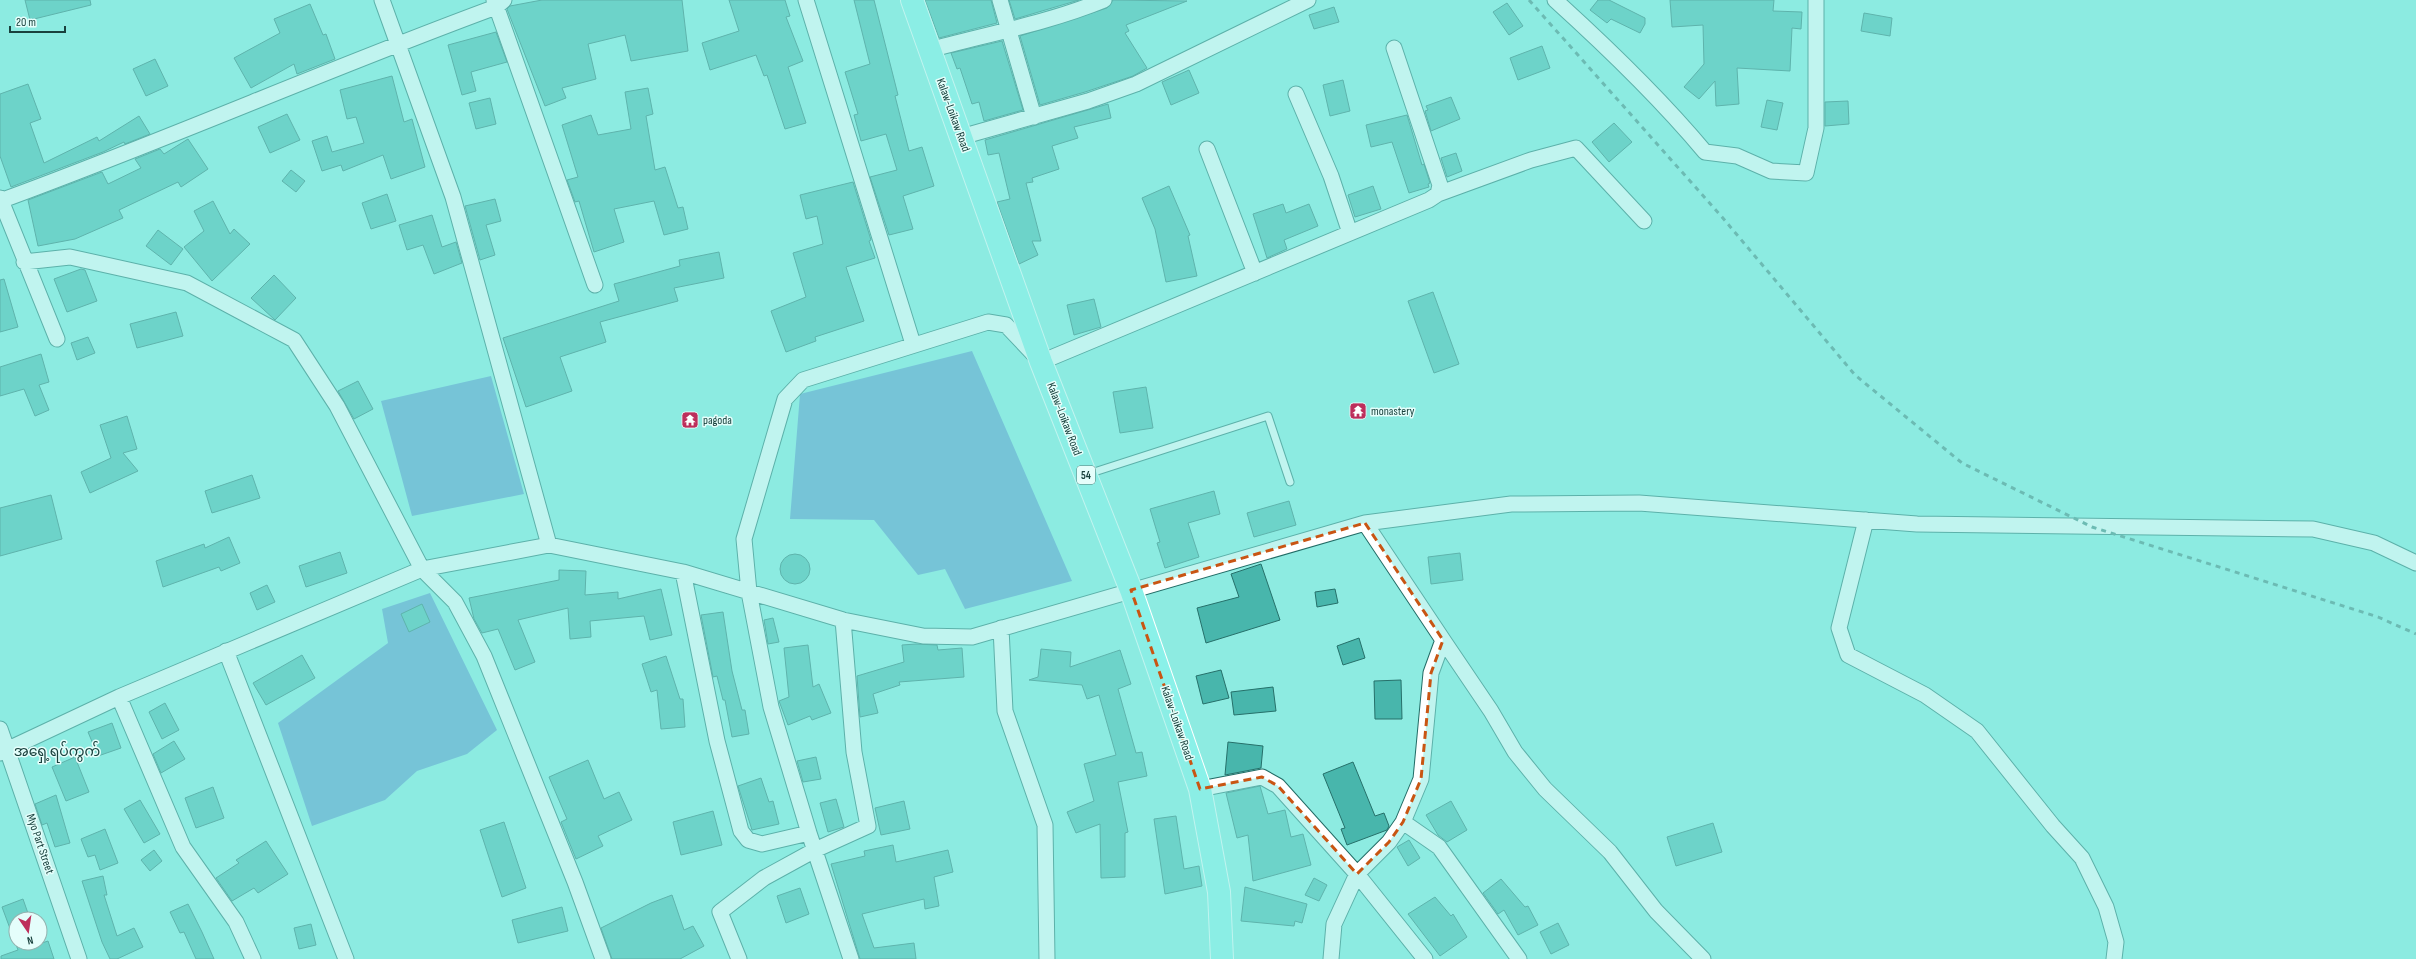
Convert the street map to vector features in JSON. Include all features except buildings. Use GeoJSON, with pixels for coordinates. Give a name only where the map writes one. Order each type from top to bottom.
{"type":"FeatureCollection","features":[{"type":"Feature","properties":{"kind":"main road","name":"Kalaw-Loikaw Road"},"geometry":{"type":"LineString","coordinates":[[912,0],[1041,362],[1131,590],[1200,789],[1219,892],[1222,959]]}},
{"type":"Feature","properties":{"kind":"street"},"geometry":{"type":"LineString","coordinates":[[382,0],[399,43],[453,197],[549,545]]}},
{"type":"Feature","properties":{"kind":"street"},"geometry":{"type":"LineString","coordinates":[[806,0],[913,344]]}},
{"type":"Feature","properties":{"kind":"street"},"geometry":{"type":"LineString","coordinates":[[1000,0],[1034,117]]}},
{"type":"Feature","properties":{"kind":"street"},"geometry":{"type":"LineString","coordinates":[[929,50],[1009,30],[1086,8],[1104,0]]}},
{"type":"Feature","properties":{"kind":"street"},"geometry":{"type":"LineString","coordinates":[[961,137],[1034,117],[1136,84],[1308,0]]}},
{"type":"Feature","properties":{"kind":"street"},"geometry":{"type":"LineString","coordinates":[[1555,0],[1611,50],[1675,117],[1705,152],[1737,156],[1771,171],[1806,173],[1816,128],[1816,0]]}},
{"type":"Feature","properties":{"kind":"street"},"geometry":{"type":"LineString","coordinates":[[57,339],[24,262],[0,200],[178,133],[498,2],[595,285]]}},
{"type":"Feature","properties":{"kind":"street"},"geometry":{"type":"LineString","coordinates":[[1394,48],[1440,185],[1438,194]]}},
{"type":"Feature","properties":{"kind":"street"},"geometry":{"type":"LineString","coordinates":[[1296,94],[1331,176],[1350,233]]}},
{"type":"Feature","properties":{"kind":"street"},"geometry":{"type":"LineString","coordinates":[[851,959],[809,832],[771,707],[750,592],[744,539],[784,399],[803,380],[913,344],[988,322],[1006,325],[1041,362],[1429,200],[1438,194],[1531,160],[1576,148],[1644,222]]}},
{"type":"Feature","properties":{"kind":"street"},"geometry":{"type":"LineString","coordinates":[[1207,149],[1255,273]]}},
{"type":"Feature","properties":{"kind":"street"},"geometry":{"type":"LineString","coordinates":[[24,262],[70,257],[187,283],[294,340],[337,406],[422,569],[455,602],[484,656],[575,882],[603,959]]}},
{"type":"Feature","properties":{"kind":"street"},"geometry":{"type":"LineString","coordinates":[[4,751],[119,697],[422,569],[549,545],[683,572],[843,620],[923,636],[972,636],[1365,523],[1512,504],[1638,502],[1925,524],[2313,529],[2374,543],[2416,563]]}},
{"type":"Feature","properties":{"kind":"street"},"geometry":{"type":"LineString","coordinates":[[1866,520],[1839,628],[1848,655],[1925,695],[1977,730],[2053,826],[2082,858],[2106,907],[2116,942],[2114,959]]}},
{"type":"Feature","properties":{"kind":"street"},"geometry":{"type":"LineString","coordinates":[[1365,523],[1491,712],[1514,752],[1545,789],[1610,852],[1656,911],[1703,959]]}},
{"type":"Feature","properties":{"kind":"street"},"geometry":{"type":"LineString","coordinates":[[683,572],[717,741],[741,831],[748,840],[762,844],[809,832]]}},
{"type":"Feature","properties":{"kind":"street"},"geometry":{"type":"LineString","coordinates":[[739,959],[720,912],[764,878],[815,850],[868,826],[854,752],[843,620]]}},
{"type":"Feature","properties":{"kind":"street"},"geometry":{"type":"LineString","coordinates":[[1001,628],[1005,711],[1045,825],[1047,959]]}},
{"type":"Feature","properties":{"kind":"street"},"geometry":{"type":"LineString","coordinates":[[1331,959],[1334,924],[1357,874],[1389,842],[1403,822],[1421,779],[1431,673],[1443,640]]}},
{"type":"Feature","properties":{"kind":"street"},"geometry":{"type":"LineString","coordinates":[[226,651],[346,959]]}},
{"type":"Feature","properties":{"kind":"street"},"geometry":{"type":"LineString","coordinates":[[119,697],[183,847],[236,922],[253,959]]}},
{"type":"Feature","properties":{"kind":"street","name":"Myo Part Street"},"geometry":{"type":"LineString","coordinates":[[0,729],[4,751],[79,959]]}},
{"type":"Feature","properties":{"kind":"street"},"geometry":{"type":"LineString","coordinates":[[1200,789],[1262,777],[1278,786],[1357,874],[1425,959]]}},
{"type":"Feature","properties":{"kind":"street"},"geometry":{"type":"LineString","coordinates":[[1403,822],[1439,847],[1519,959]]}},
{"type":"Feature","properties":{"kind":"lane"},"geometry":{"type":"LineString","coordinates":[[1086,475],[1268,416],[1290,482]]}},
{"type":"Feature","properties":{"kind":"highlighted area"},"geometry":{"type":"Polygon","coordinates":[[[1365,523],[1443,640],[1431,673],[1421,779],[1403,822],[1389,842],[1357,874],[1278,786],[1262,777],[1200,789],[1131,590],[1365,523]]]}},
{"type":"Feature","properties":{"kind":"water"},"geometry":{"type":"Polygon","coordinates":[[[972,351],[1072,581],[965,609],[945,569],[918,575],[874,520],[790,519],[800,394],[972,351]]]}},
{"type":"Feature","properties":{"kind":"water"},"geometry":{"type":"Polygon","coordinates":[[[491,376],[524,494],[412,516],[381,401],[491,376]]]}},
{"type":"Feature","properties":{"kind":"water"},"geometry":{"type":"Polygon","coordinates":[[[430,593],[497,730],[467,754],[417,771],[385,800],[312,826],[278,723],[388,643],[382,609],[430,593]]]}},
{"type":"Feature","properties":{"kind":"railway"},"geometry":{"type":"LineString","coordinates":[[1529,0],[1722,217],[1855,375],[1962,463],[2092,527],[2378,617],[2416,634]]}},
{"type":"Feature","properties":{"kind":"place","name":"monastery"},"geometry":{"type":"Point","coordinates":[1358,411]}},
{"type":"Feature","properties":{"kind":"place","name":"pagoda"},"geometry":{"type":"Point","coordinates":[690,420]}},
{"type":"Feature","properties":{"kind":"district","name":"အရှေ့ရပ်ကွက်"},"geometry":{"type":"Point","coordinates":[57,751]}}]}
